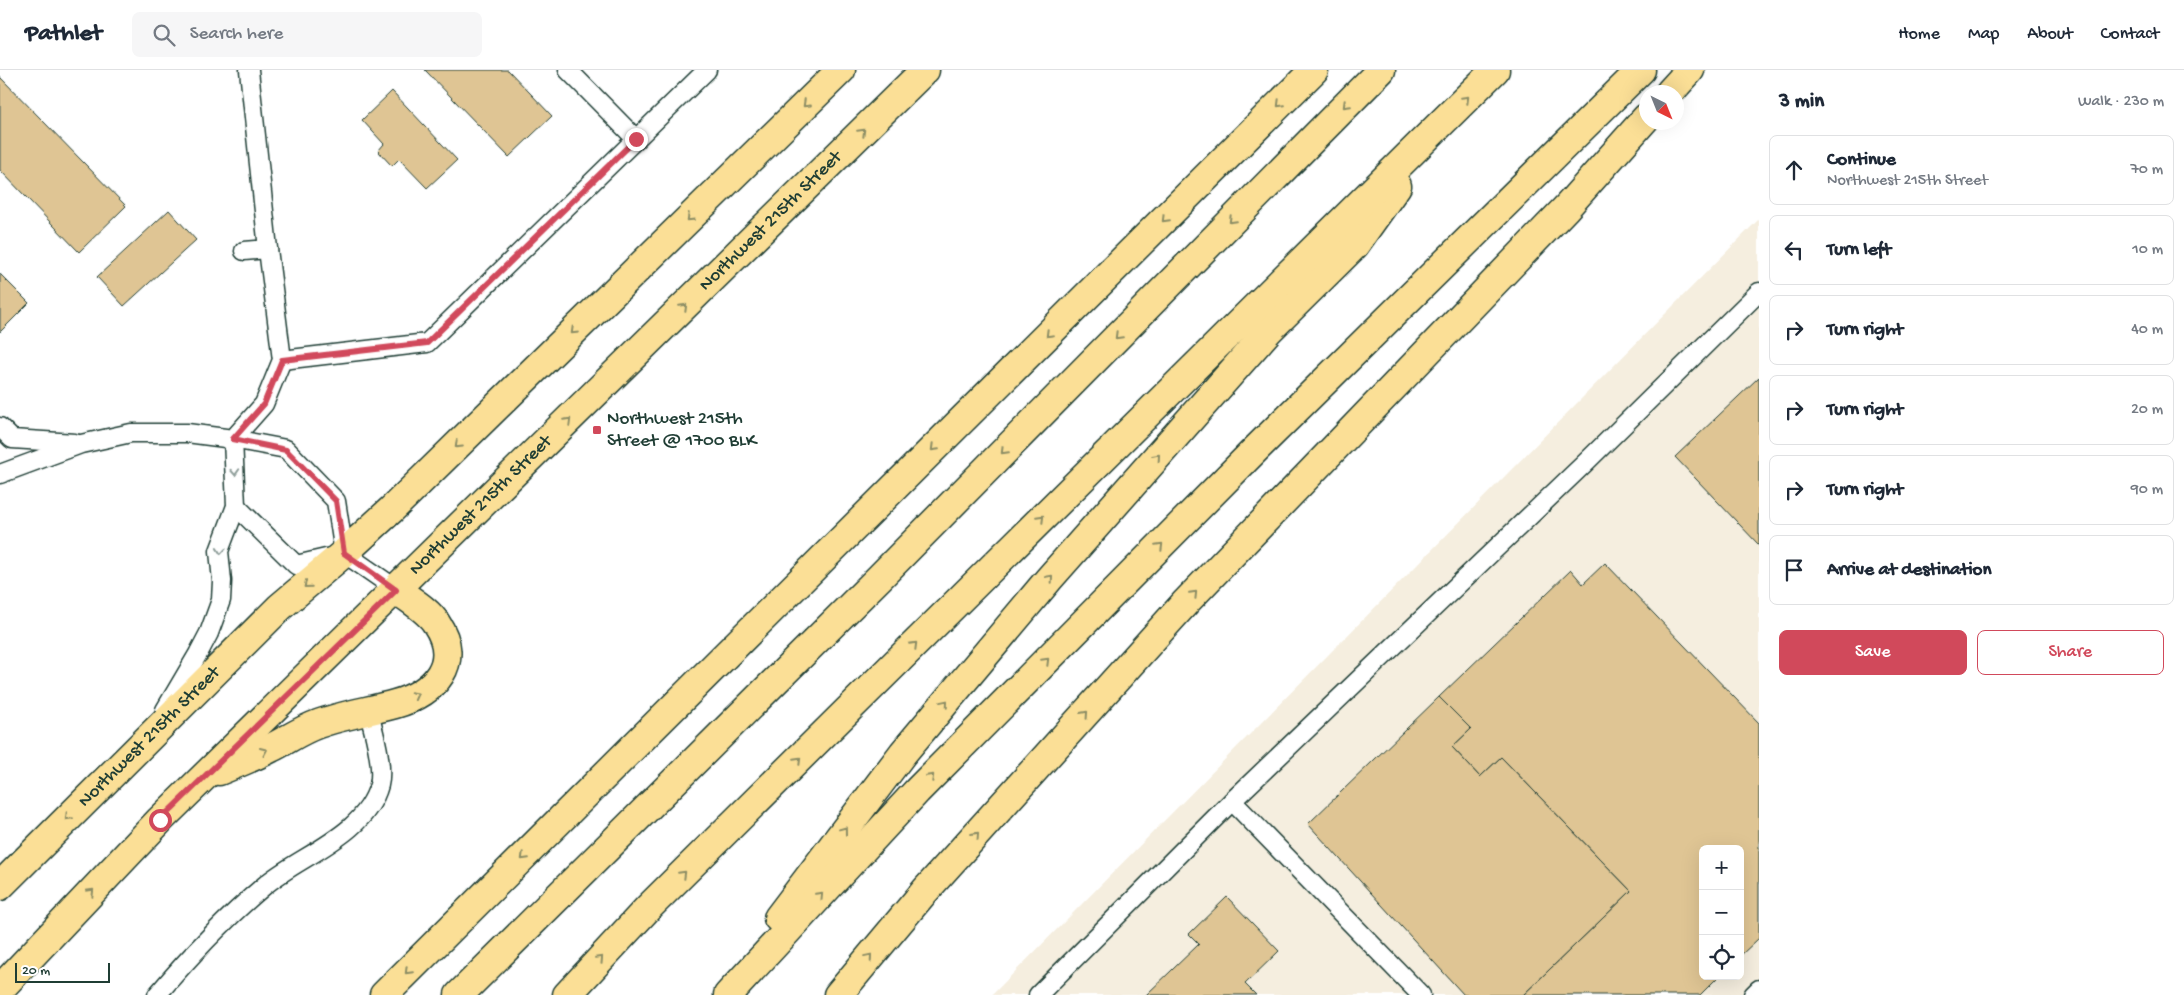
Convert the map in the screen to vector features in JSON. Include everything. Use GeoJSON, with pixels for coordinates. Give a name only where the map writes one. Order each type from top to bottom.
{"type":"FeatureCollection","features":[{"type":"Feature","properties":{"kind":"main road","name":"Northwest 215th Street"},"geometry":{"type":"LineString","coordinates":[[0,886],[280,608],[344,553],[841,70]]}},
{"type":"Feature","properties":{"kind":"main road","name":"Northwest 215th Street"},"geometry":{"type":"LineString","coordinates":[[0,989],[126,855],[925,70]]}},
{"type":"Feature","properties":{"kind":"main road"},"geometry":{"type":"LineString","coordinates":[[384,995],[1314,70]]}},
{"type":"Feature","properties":{"kind":"main road"},"geometry":{"type":"LineString","coordinates":[[459,995],[887,570],[1381,70]]}},
{"type":"Feature","properties":{"kind":"main road"},"geometry":{"type":"LineString","coordinates":[[567,995],[648,908],[1494,70]]}},
{"type":"Feature","properties":{"kind":"main road"},"geometry":{"type":"LineString","coordinates":[[728,995],[916,792],[1257,448],[1642,70]]}},
{"type":"Feature","properties":{"kind":"main road"},"geometry":{"type":"LineString","coordinates":[[1676,85],[1690,70]]}},
{"type":"Feature","properties":{"kind":"main road"},"geometry":{"type":"LineString","coordinates":[[838,995],[925,891],[1186,602],[1559,215],[1639,126]]}},
{"type":"Feature","properties":{"kind":"main road"},"geometry":{"type":"LineString","coordinates":[[720,995],[903,752],[1049,579],[1262,337],[1355,245],[1437,128]]}},
{"type":"Feature","properties":{"kind":"main road"},"geometry":{"type":"LineString","coordinates":[[204,778],[272,748],[305,728],[396,704],[434,684],[446,663],[448,652],[446,642],[436,623],[429,615],[396,590]]}},
{"type":"Feature","properties":{"kind":"lane"},"geometry":{"type":"LineString","coordinates":[[152,733],[198,654],[217,614],[221,600],[222,581],[219,551],[236,506],[233,439],[264,404],[282,360],[268,249],[250,70]]}},
{"type":"Feature","properties":{"kind":"lane"},"geometry":{"type":"LineString","coordinates":[[568,70],[636,139]]}},
{"type":"Feature","properties":{"kind":"lane"},"geometry":{"type":"LineString","coordinates":[[282,360],[427,343],[707,70]]}},
{"type":"Feature","properties":{"kind":"lane"},"geometry":{"type":"LineString","coordinates":[[244,251],[268,249]]}},
{"type":"Feature","properties":{"kind":"lane"},"geometry":{"type":"LineString","coordinates":[[1038,995],[1232,801],[1584,464],[1759,292]]}},
{"type":"Feature","properties":{"kind":"lane"},"geometry":{"type":"LineString","coordinates":[[0,427],[12,439],[81,444]]}},
{"type":"Feature","properties":{"kind":"lane"},"geometry":{"type":"LineString","coordinates":[[0,474],[81,444],[131,433],[187,433],[233,439],[286,450],[336,501],[344,553],[396,590]]}},
{"type":"Feature","properties":{"kind":"lane"},"geometry":{"type":"LineString","coordinates":[[236,506],[296,565],[344,553]]}},
{"type":"Feature","properties":{"kind":"lane"},"geometry":{"type":"LineString","coordinates":[[157,995],[195,951],[265,885],[347,831],[367,807],[379,784],[378,748],[368,710]]}},
{"type":"Feature","properties":{"kind":"lane"},"geometry":{"type":"LineString","coordinates":[[1232,801],[1421,995]]}},
{"type":"Feature","properties":{"kind":"lane"},"geometry":{"type":"LineString","coordinates":[[1753,995],[1759,989]]}},
{"type":"Feature","properties":{"kind":"shaded area"},"geometry":{"type":"Polygon","coordinates":[[[1759,219],[1759,995],[992,995],[1759,219]]]}},
{"type":"Feature","properties":{"kind":"building"},"geometry":{"type":"Polygon","coordinates":[[[425,70],[508,70],[552,116],[509,157],[425,70]]]}},
{"type":"Feature","properties":{"kind":"building"},"geometry":{"type":"Polygon","coordinates":[[[0,77],[126,206],[79,252],[0,170],[0,77]]]}},
{"type":"Feature","properties":{"kind":"building"},"geometry":{"type":"Polygon","coordinates":[[[392,91],[457,160],[427,188],[399,159],[392,166],[378,151],[384,144],[362,120],[392,91]]]}},
{"type":"Feature","properties":{"kind":"building"},"geometry":{"type":"Polygon","coordinates":[[[169,210],[196,240],[124,306],[97,277],[169,210]]]}},
{"type":"Feature","properties":{"kind":"building"},"geometry":{"type":"Polygon","coordinates":[[[0,274],[29,303],[0,332],[0,274]]]}},
{"type":"Feature","properties":{"kind":"building"},"geometry":{"type":"Polygon","coordinates":[[[1759,377],[1759,545],[1675,457],[1759,377]]]}},
{"type":"Feature","properties":{"kind":"building"},"geometry":{"type":"Polygon","coordinates":[[[1605,563],[1759,723],[1759,938],[1744,952],[1744,845],[1699,845],[1699,980],[1715,980],[1700,995],[1523,995],[1631,891],[1501,757],[1480,777],[1452,747],[1471,729],[1439,697],[1571,570],[1583,584],[1605,563]]]}},
{"type":"Feature","properties":{"kind":"building"},"geometry":{"type":"Polygon","coordinates":[[[1439,697],[1471,729],[1452,747],[1480,777],[1501,757],[1631,891],[1523,995],[1464,995],[1308,824],[1439,697]]]}},
{"type":"Feature","properties":{"kind":"building"},"geometry":{"type":"Polygon","coordinates":[[[1227,897],[1279,951],[1245,984],[1256,995],[1146,995],[1199,944],[1189,934],[1227,897]]]}},
{"type":"Feature","properties":{"kind":"place","name":"Northwest 215th Street @ 1700 BLK"},"geometry":{"type":"Point","coordinates":[597,430]}},
{"type":"Feature","properties":{"kind":"route"},"geometry":{"type":"LineString","coordinates":[[160,820],[396,590],[344,553],[336,501],[286,450],[233,439],[264,404],[282,360],[427,343],[636,139]]}}]}
